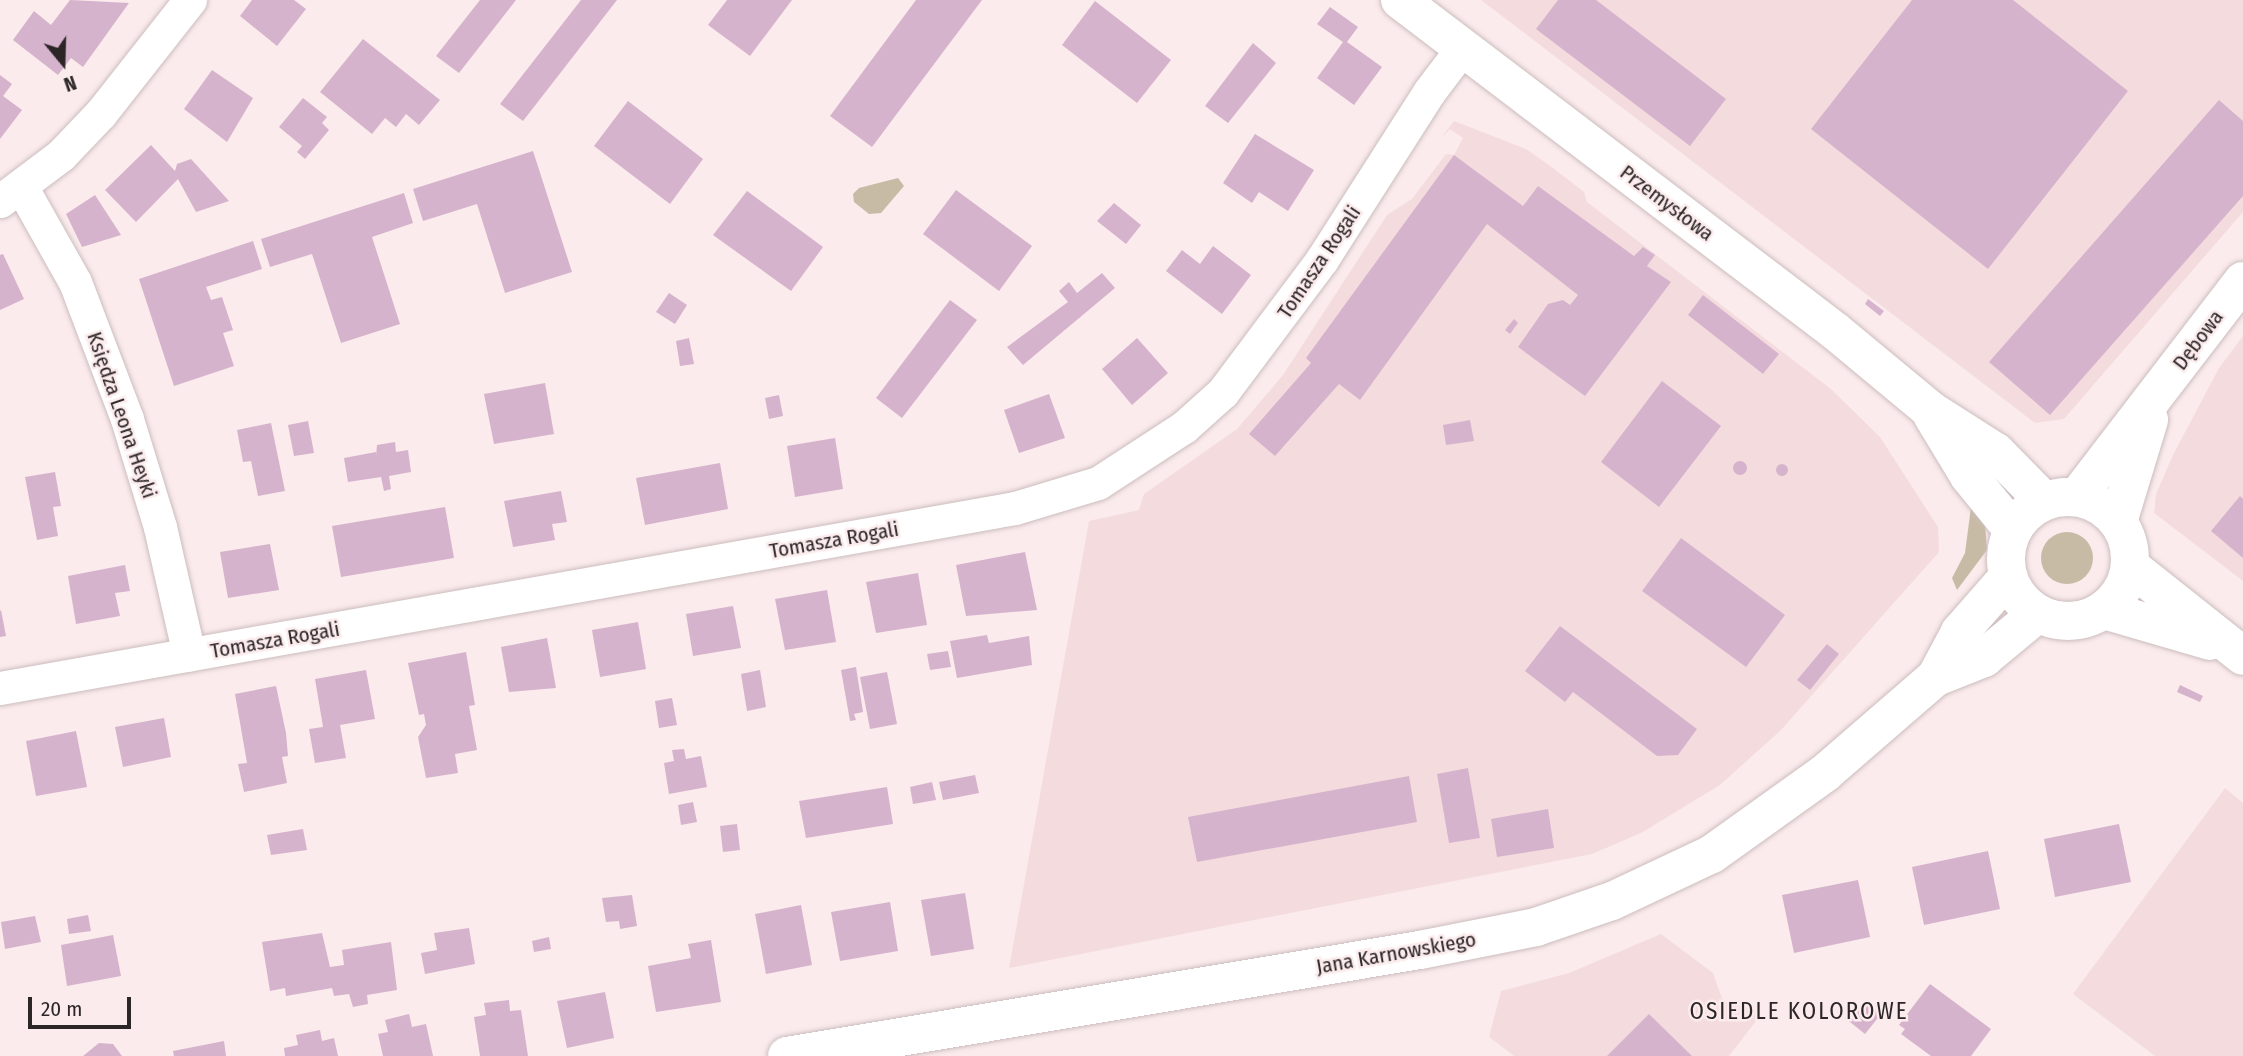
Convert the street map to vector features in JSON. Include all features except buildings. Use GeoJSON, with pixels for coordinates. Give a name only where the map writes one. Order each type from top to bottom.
{"type":"FeatureCollection","features":[{"type":"Feature","properties":{"kind":"main road","name":"Przemysłowa"},"geometry":{"type":"LineString","coordinates":[[1400,0],[1835,331],[1930,410],[1996,452],[2061,499]]}},
{"type":"Feature","properties":{"kind":"main road","name":"Dębowa"},"geometry":{"type":"LineString","coordinates":[[2061,499],[2155,401],[2243,281]]}},
{"type":"Feature","properties":{"kind":"main road","name":"Dębowa"},"geometry":{"type":"LineString","coordinates":[[2119,522],[2155,401]]}},
{"type":"Feature","properties":{"kind":"main road","name":"Przemysłowa"},"geometry":{"type":"LineString","coordinates":[[1930,410],[1969,476],[2012,529]]}},
{"type":"Feature","properties":{"kind":"main road"},"geometry":{"type":"LineString","coordinates":[[2061,499],[2101,505],[2119,522],[2129,543],[2130,566],[2122,591],[2104,610],[2083,620],[2059,621],[2037,614],[2019,598],[2008,577],[2005,553],[2012,529],[2061,499]]}},
{"type":"Feature","properties":{"kind":"main road"},"geometry":{"type":"LineString","coordinates":[[2130,566],[2234,651]]}},
{"type":"Feature","properties":{"kind":"main road","name":"Jana Karnowskiego"},"geometry":{"type":"LineString","coordinates":[[1936,677],[1960,632],[2008,577]]}},
{"type":"Feature","properties":{"kind":"main road"},"geometry":{"type":"LineString","coordinates":[[2104,610],[2234,651]]}},
{"type":"Feature","properties":{"kind":"main road","name":"Jana Karnowskiego"},"geometry":{"type":"LineString","coordinates":[[787,1056],[1420,950],[1561,918],[1612,901],[1712,853],[1789,802],[1936,677],[1984,658],[2037,614]]}},
{"type":"Feature","properties":{"kind":"street"},"geometry":{"type":"LineString","coordinates":[[11,194],[101,113],[190,0]]}},
{"type":"Feature","properties":{"kind":"street","name":"Tomasza Rogali"},"geometry":{"type":"LineString","coordinates":[[0,688],[1015,508],[1098,483],[1184,427],[1223,392],[1321,261],[1429,92],[1463,47]]}},
{"type":"Feature","properties":{"kind":"street","name":"Księdza Leona Heyki"},"geometry":{"type":"LineString","coordinates":[[11,194],[75,282],[127,419],[160,527],[189,655]]}},
{"type":"Feature","properties":{"kind":"shaded area"},"geometry":{"type":"Polygon","coordinates":[[[1481,0],[2243,0],[2243,212],[2064,419],[2035,423],[1481,0]]]}},
{"type":"Feature","properties":{"kind":"shaded area"},"geometry":{"type":"Polygon","coordinates":[[[1454,121],[1526,149],[1549,165],[1584,192],[1587,202],[1831,389],[1880,437],[1938,527],[1939,552],[1781,730],[1720,785],[1641,833],[1592,854],[1009,968],[1089,521],[1139,510],[1144,494],[1237,429],[1283,375],[1387,215],[1412,199],[1446,154],[1454,155],[1463,138],[1450,129],[1441,138],[1454,121]]]}},
{"type":"Feature","properties":{"kind":"shaded area"},"geometry":{"type":"Polygon","coordinates":[[[898,178],[904,186],[881,213],[869,214],[854,202],[853,194],[859,188],[898,178]]]}},
{"type":"Feature","properties":{"kind":"shaded area"},"geometry":{"type":"Polygon","coordinates":[[[2243,336],[2243,581],[2154,513],[2156,494],[2173,455],[2219,368],[2243,336]]]}},
{"type":"Feature","properties":{"kind":"shaded area"},"geometry":{"type":"Polygon","coordinates":[[[1971,507],[1985,524],[1987,550],[1957,590],[1952,578],[1965,553],[1971,507]]]}},
{"type":"Feature","properties":{"kind":"shaded area"},"geometry":{"type":"Polygon","coordinates":[[[2067,532],[2086,539],[2093,558],[2086,577],[2067,584],[2048,577],[2041,558],[2048,539],[2067,532]]]}},
{"type":"Feature","properties":{"kind":"shaded area"},"geometry":{"type":"Polygon","coordinates":[[[2225,788],[2243,803],[2243,1056],[2155,1056],[2073,994],[2225,788]]]}},
{"type":"Feature","properties":{"kind":"shaded area"},"geometry":{"type":"Polygon","coordinates":[[[1661,934],[1713,973],[1723,1001],[1763,1012],[1729,1056],[1514,1056],[1489,1037],[1501,991],[1569,973],[1661,934]]]}},
{"type":"Feature","properties":{"kind":"district","name":"OSIEDLE KOLOROWE"},"geometry":{"type":"Point","coordinates":[1799,1011]}}]}
